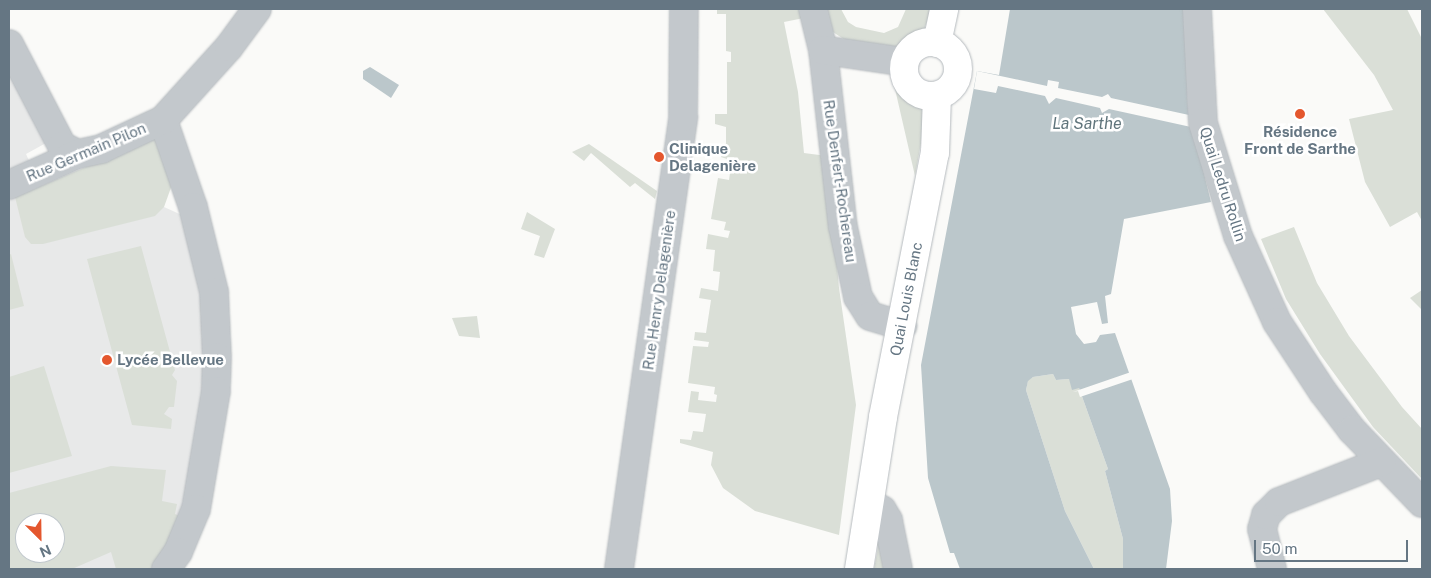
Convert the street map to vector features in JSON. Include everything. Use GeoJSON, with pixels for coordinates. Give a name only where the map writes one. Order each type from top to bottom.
{"type":"FeatureCollection","features":[{"type":"Feature","properties":{"kind":"main road"},"geometry":{"type":"LineString","coordinates":[[937,43],[944,9]]}},
{"type":"Feature","properties":{"kind":"main road"},"geometry":{"type":"LineString","coordinates":[[937,43],[950,49],[958,68],[951,88],[937,96],[924,95],[912,88],[905,76],[905,62],[921,44],[937,43]]}},
{"type":"Feature","properties":{"kind":"main road","name":"Quai Louis Blanc"},"geometry":{"type":"LineString","coordinates":[[859,569],[883,417],[934,153],[937,96]]}},
{"type":"Feature","properties":{"kind":"street"},"geometry":{"type":"LineString","coordinates":[[166,569],[178,552],[196,509],[216,391],[217,358],[214,292],[193,207],[163,120],[229,47],[257,9]]}},
{"type":"Feature","properties":{"kind":"street","name":"Rue Henry Delagenière"},"geometry":{"type":"LineString","coordinates":[[619,569],[683,117],[684,9]]}},
{"type":"Feature","properties":{"kind":"street","name":"Rue Denfert-Rochereau"},"geometry":{"type":"LineString","coordinates":[[814,9],[823,50],[843,226],[858,297],[870,316],[902,326]]}},
{"type":"Feature","properties":{"kind":"street","name":"Quai Ledru Rollin"},"geometry":{"type":"LineString","coordinates":[[1197,9],[1203,123],[1238,236],[1278,322],[1323,392],[1381,462],[1422,502]]}},
{"type":"Feature","properties":{"kind":"street"},"geometry":{"type":"LineString","coordinates":[[9,44],[62,146],[78,154]]}},
{"type":"Feature","properties":{"kind":"street"},"geometry":{"type":"LineString","coordinates":[[823,50],[905,62]]}},
{"type":"Feature","properties":{"kind":"street","name":"Rue Germain Pilon"},"geometry":{"type":"LineString","coordinates":[[9,185],[78,154],[101,149],[163,120]]}},
{"type":"Feature","properties":{"kind":"street"},"geometry":{"type":"LineString","coordinates":[[1272,569],[1262,529],[1266,515],[1279,502],[1381,462]]}},
{"type":"Feature","properties":{"kind":"street"},"geometry":{"type":"LineString","coordinates":[[870,503],[882,510],[888,520],[898,569]]}},
{"type":"Feature","properties":{"kind":"shaded area"},"geometry":{"type":"Polygon","coordinates":[[[717,9],[802,9],[804,18],[784,22],[798,92],[804,153],[827,156],[839,288],[856,405],[839,535],[755,511],[723,488],[711,465],[713,452],[680,443],[680,439],[691,440],[693,431],[703,432],[706,414],[688,412],[691,391],[699,392],[698,400],[716,402],[717,395],[714,394],[715,387],[688,383],[693,346],[708,347],[709,342],[694,340],[695,332],[706,333],[711,300],[699,298],[701,288],[718,291],[720,272],[713,271],[715,250],[706,249],[708,234],[728,238],[730,231],[724,230],[726,222],[711,219],[718,178],[729,180],[730,173],[719,171],[721,162],[727,162],[727,159],[721,157],[726,143],[726,127],[715,124],[715,114],[727,114],[727,62],[731,62],[731,52],[726,51],[726,14],[717,14],[717,9]]]}},
{"type":"Feature","properties":{"kind":"shaded area"},"geometry":{"type":"Polygon","coordinates":[[[825,9],[841,9],[848,22],[856,27],[884,33],[898,27],[906,9],[931,10],[923,33],[903,48],[892,50],[845,40],[833,32],[825,9]]]}},
{"type":"Feature","properties":{"kind":"shaded area"},"geometry":{"type":"Polygon","coordinates":[[[1323,9],[1407,9],[1422,39],[1422,221],[1417,212],[1390,227],[1365,182],[1349,119],[1393,110],[1374,75],[1323,9]]]}},
{"type":"Feature","properties":{"kind":"shaded area"},"geometry":{"type":"Polygon","coordinates":[[[9,69],[46,143],[26,154],[30,163],[9,173],[9,69]]]}},
{"type":"Feature","properties":{"kind":"shaded area"},"geometry":{"type":"Polygon","coordinates":[[[892,76],[902,92],[922,108],[925,121],[915,176],[892,76]]]}},
{"type":"Feature","properties":{"kind":"shaded area"},"geometry":{"type":"Polygon","coordinates":[[[155,138],[173,182],[164,207],[155,216],[43,244],[31,244],[25,237],[15,197],[155,138]]]}},
{"type":"Feature","properties":{"kind":"shaded area","name":"Lycée Bellevue"},"geometry":{"type":"Polygon","coordinates":[[[140,143],[164,207],[184,216],[203,292],[205,382],[187,505],[153,569],[9,569],[9,200],[140,143]]]}},
{"type":"Feature","properties":{"kind":"shaded area"},"geometry":{"type":"Polygon","coordinates":[[[589,144],[657,191],[655,199],[635,183],[630,187],[591,153],[584,161],[572,152],[589,144]]]}},
{"type":"Feature","properties":{"kind":"shaded area"},"geometry":{"type":"Polygon","coordinates":[[[527,212],[555,229],[544,258],[534,255],[540,236],[521,229],[527,212]]]}},
{"type":"Feature","properties":{"kind":"shaded area"},"geometry":{"type":"Polygon","coordinates":[[[1294,227],[1317,283],[1349,336],[1402,407],[1422,429],[1422,479],[1373,427],[1320,354],[1286,299],[1261,239],[1294,227]]]}},
{"type":"Feature","properties":{"kind":"shaded area"},"geometry":{"type":"Polygon","coordinates":[[[141,246],[175,370],[172,375],[177,381],[174,407],[169,407],[164,414],[172,419],[171,429],[132,425],[87,259],[141,246]]]}},
{"type":"Feature","properties":{"kind":"shaded area"},"geometry":{"type":"Polygon","coordinates":[[[11,254],[24,306],[9,310],[9,255],[11,254]]]}},
{"type":"Feature","properties":{"kind":"shaded area"},"geometry":{"type":"Polygon","coordinates":[[[1422,290],[1422,310],[1410,298],[1422,290]]]}},
{"type":"Feature","properties":{"kind":"shaded area"},"geometry":{"type":"Polygon","coordinates":[[[477,316],[480,338],[459,336],[452,318],[477,316]]]}},
{"type":"Feature","properties":{"kind":"shaded area"},"geometry":{"type":"Polygon","coordinates":[[[44,366],[72,456],[9,473],[9,377],[44,366]]]}},
{"type":"Feature","properties":{"kind":"shaded area"},"geometry":{"type":"Polygon","coordinates":[[[1053,374],[1056,380],[1069,379],[1079,388],[1108,469],[1105,471],[1123,539],[1123,569],[1094,569],[1065,511],[1026,390],[1028,380],[1033,377],[1053,374]]]}},
{"type":"Feature","properties":{"kind":"shaded area"},"geometry":{"type":"Polygon","coordinates":[[[111,466],[166,470],[162,501],[177,504],[175,514],[182,517],[153,569],[116,569],[111,552],[72,569],[9,569],[9,493],[111,466]]]}},
{"type":"Feature","properties":{"kind":"shaded area"},"geometry":{"type":"Polygon","coordinates":[[[879,541],[885,569],[874,569],[879,541]]]}},
{"type":"Feature","properties":{"kind":"water","name":"La Sarthe"},"geometry":{"type":"Polygon","coordinates":[[[1010,9],[1184,9],[1188,109],[1211,202],[1124,219],[1111,294],[1105,296],[1108,323],[1102,324],[1097,302],[1071,307],[1076,334],[1084,344],[1096,342],[1100,335],[1115,333],[1170,489],[1172,521],[1166,569],[1123,569],[1123,539],[1105,471],[1108,469],[1079,388],[1072,390],[1069,379],[1056,380],[1053,374],[1033,377],[1028,381],[1026,390],[1065,511],[1094,569],[960,569],[954,553],[950,553],[928,478],[921,365],[977,71],[999,75],[1010,9]]]}},
{"type":"Feature","properties":{"kind":"water"},"geometry":{"type":"Polygon","coordinates":[[[370,67],[399,85],[391,98],[363,79],[363,71],[370,67]]]}},
{"type":"Feature","properties":{"kind":"pier"},"geometry":{"type":"Polygon","coordinates":[[[977,71],[1047,86],[1048,80],[1059,82],[1058,88],[1102,97],[1108,94],[1111,98],[1189,115],[1191,127],[1109,109],[1102,113],[1100,108],[1056,98],[1049,104],[1045,96],[998,86],[996,93],[974,89],[977,71]]]}},
{"type":"Feature","properties":{"kind":"pier"},"geometry":{"type":"Polygon","coordinates":[[[1131,372],[1133,379],[1080,397],[1078,391],[1073,392],[1131,372]]]}},
{"type":"Feature","properties":{"kind":"place","name":"Résidence Front de Sarthe"},"geometry":{"type":"Point","coordinates":[1300,114]}},
{"type":"Feature","properties":{"kind":"place","name":"Clinique Delagenière"},"geometry":{"type":"Point","coordinates":[659,157]}},
{"type":"Feature","properties":{"kind":"place","name":"Lycée Bellevue"},"geometry":{"type":"Point","coordinates":[107,360]}}]}
